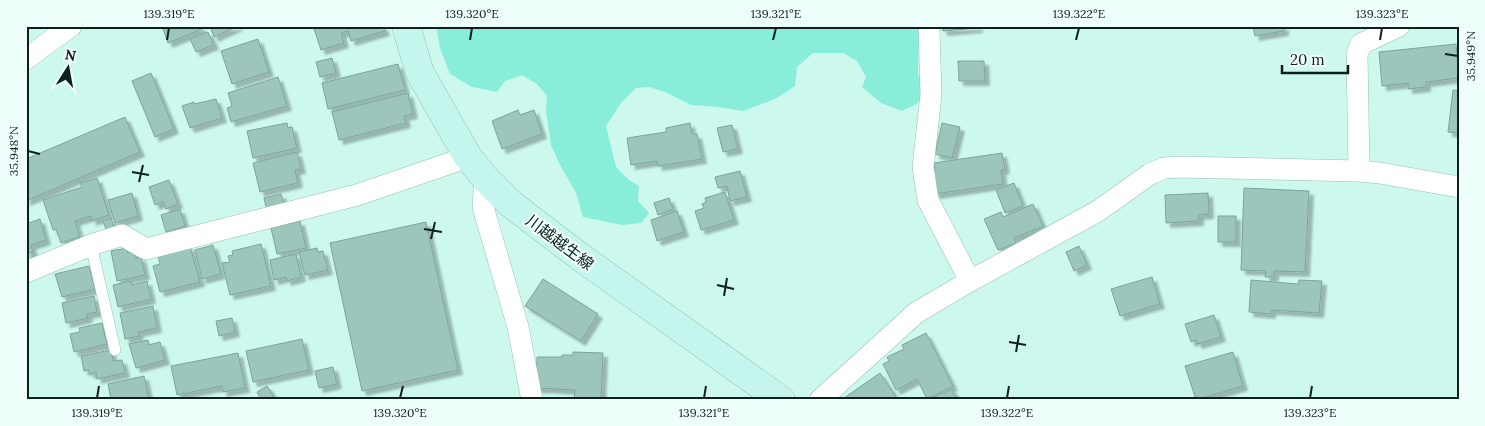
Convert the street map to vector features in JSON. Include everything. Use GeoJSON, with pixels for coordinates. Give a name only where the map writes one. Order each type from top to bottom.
{"type":"FeatureCollection","features":[{"type":"Feature","properties":{"kind":"main road","name":"川越越生線"},"geometry":{"type":"LineString","coordinates":[[406,26],[420,73],[468,157],[485,178],[511,204],[544,231],[781,400]]}},
{"type":"Feature","properties":{"kind":"street"},"geometry":{"type":"LineString","coordinates":[[26,59],[71,26]]}},
{"type":"Feature","properties":{"kind":"street"},"geometry":{"type":"LineString","coordinates":[[928,26],[931,95],[923,166],[928,200],[970,281]]}},
{"type":"Feature","properties":{"kind":"street"},"geometry":{"type":"LineString","coordinates":[[1359,171],[1357,54],[1361,44],[1399,26]]}},
{"type":"Feature","properties":{"kind":"street"},"geometry":{"type":"LineString","coordinates":[[26,272],[91,245],[122,236],[146,249],[358,195],[468,157]]}},
{"type":"Feature","properties":{"kind":"street"},"geometry":{"type":"LineString","coordinates":[[820,400],[916,313],[970,281],[1098,211],[1150,174],[1164,168],[1359,171],[1459,187]]}},
{"type":"Feature","properties":{"kind":"street"},"geometry":{"type":"LineString","coordinates":[[485,178],[483,208],[518,327],[532,400]]}},
{"type":"Feature","properties":{"kind":"lane"},"geometry":{"type":"LineString","coordinates":[[91,245],[115,350]]}},
{"type":"Feature","properties":{"kind":"green space"},"geometry":{"type":"Polygon","coordinates":[[[436,26],[919,26],[918,75],[924,89],[917,104],[902,111],[881,103],[862,87],[866,77],[857,61],[843,53],[813,53],[797,67],[795,86],[775,99],[743,111],[691,105],[665,92],[649,87],[636,88],[621,103],[606,126],[616,167],[629,180],[639,186],[638,201],[649,213],[641,223],[622,225],[583,217],[576,193],[551,145],[546,111],[547,96],[537,84],[522,75],[505,81],[497,92],[472,87],[450,74],[440,48],[436,26]]]}},
{"type":"Feature","properties":{"kind":"building"},"geometry":{"type":"Polygon","coordinates":[[[166,26],[200,26],[202,29],[168,43],[163,29],[166,26]]]}},
{"type":"Feature","properties":{"kind":"building"},"geometry":{"type":"Polygon","coordinates":[[[210,26],[238,26],[214,37],[210,26]]]}},
{"type":"Feature","properties":{"kind":"building"},"geometry":{"type":"Polygon","coordinates":[[[313,26],[383,26],[385,31],[351,41],[348,31],[341,33],[344,43],[321,50],[313,26]]]}},
{"type":"Feature","properties":{"kind":"building"},"geometry":{"type":"Polygon","coordinates":[[[942,26],[978,26],[978,28],[943,31],[942,26]]]}},
{"type":"Feature","properties":{"kind":"building"},"geometry":{"type":"Polygon","coordinates":[[[1253,26],[1284,26],[1284,31],[1255,36],[1253,26]]]}},
{"type":"Feature","properties":{"kind":"building"},"geometry":{"type":"Polygon","coordinates":[[[208,32],[214,45],[196,52],[190,39],[208,32]]]}},
{"type":"Feature","properties":{"kind":"building"},"geometry":{"type":"Polygon","coordinates":[[[258,39],[269,72],[232,84],[221,51],[258,39]]]}},
{"type":"Feature","properties":{"kind":"building"},"geometry":{"type":"Polygon","coordinates":[[[1456,44],[1459,78],[1426,82],[1426,87],[1408,89],[1408,83],[1382,86],[1379,52],[1456,44]]]}},
{"type":"Feature","properties":{"kind":"building"},"geometry":{"type":"Polygon","coordinates":[[[332,58],[336,73],[320,77],[316,62],[332,58]]]}},
{"type":"Feature","properties":{"kind":"building"},"geometry":{"type":"Polygon","coordinates":[[[958,61],[984,61],[985,81],[959,81],[958,61]]]}},
{"type":"Feature","properties":{"kind":"building"},"geometry":{"type":"Polygon","coordinates":[[[398,64],[405,90],[328,109],[322,83],[398,64]]]}},
{"type":"Feature","properties":{"kind":"building"},"geometry":{"type":"Polygon","coordinates":[[[151,73],[174,129],[155,137],[132,81],[151,73]]]}},
{"type":"Feature","properties":{"kind":"building"},"geometry":{"type":"Polygon","coordinates":[[[278,77],[287,106],[231,122],[227,108],[232,106],[228,93],[278,77]]]}},
{"type":"Feature","properties":{"kind":"building"},"geometry":{"type":"Polygon","coordinates":[[[1453,90],[1459,91],[1459,133],[1448,132],[1453,90]]]}},
{"type":"Feature","properties":{"kind":"building"},"geometry":{"type":"Polygon","coordinates":[[[408,93],[413,114],[404,116],[406,123],[339,140],[332,112],[408,93]]]}},
{"type":"Feature","properties":{"kind":"building"},"geometry":{"type":"Polygon","coordinates":[[[216,99],[222,118],[190,128],[182,106],[216,99]]]}},
{"type":"Feature","properties":{"kind":"building"},"geometry":{"type":"Polygon","coordinates":[[[518,110],[520,115],[534,110],[542,134],[502,149],[492,121],[518,110]]]}},
{"type":"Feature","properties":{"kind":"building"},"geometry":{"type":"Polygon","coordinates":[[[125,117],[140,152],[26,201],[26,159],[125,117]]]}},
{"type":"Feature","properties":{"kind":"building"},"geometry":{"type":"Polygon","coordinates":[[[287,123],[288,128],[292,127],[297,148],[253,158],[247,131],[287,123]]]}},
{"type":"Feature","properties":{"kind":"building"},"geometry":{"type":"Polygon","coordinates":[[[690,123],[692,134],[697,134],[702,159],[658,166],[657,161],[631,165],[627,138],[666,132],[666,128],[690,123]]]}},
{"type":"Feature","properties":{"kind":"building"},"geometry":{"type":"Polygon","coordinates":[[[942,123],[960,127],[952,158],[935,154],[942,123]]]}},
{"type":"Feature","properties":{"kind":"building"},"geometry":{"type":"Polygon","coordinates":[[[732,125],[738,149],[723,152],[717,128],[732,125]]]}},
{"type":"Feature","properties":{"kind":"building"},"geometry":{"type":"Polygon","coordinates":[[[297,152],[301,169],[295,170],[298,183],[260,192],[253,163],[297,152]]]}},
{"type":"Feature","properties":{"kind":"building"},"geometry":{"type":"Polygon","coordinates":[[[1002,153],[1005,169],[1001,170],[1003,184],[935,194],[932,173],[935,172],[934,163],[1002,153]]]}},
{"type":"Feature","properties":{"kind":"building"},"geometry":{"type":"Polygon","coordinates":[[[740,171],[747,197],[730,201],[727,186],[718,188],[715,177],[740,171]]]}},
{"type":"Feature","properties":{"kind":"building"},"geometry":{"type":"Polygon","coordinates":[[[97,178],[109,215],[92,221],[91,216],[75,221],[80,237],[61,243],[56,229],[53,230],[43,200],[82,187],[80,183],[97,178]]]}},
{"type":"Feature","properties":{"kind":"building"},"geometry":{"type":"Polygon","coordinates":[[[169,180],[178,204],[166,209],[163,202],[155,205],[149,187],[169,180]]]}},
{"type":"Feature","properties":{"kind":"building"},"geometry":{"type":"Polygon","coordinates":[[[1014,183],[1023,206],[1005,213],[996,190],[1014,183]]]}},
{"type":"Feature","properties":{"kind":"building"},"geometry":{"type":"Polygon","coordinates":[[[1244,188],[1309,191],[1305,272],[1274,271],[1274,277],[1265,277],[1266,271],[1241,270],[1244,188]]]}},
{"type":"Feature","properties":{"kind":"building"},"geometry":{"type":"Polygon","coordinates":[[[725,192],[734,220],[701,230],[695,211],[704,208],[702,204],[706,202],[705,198],[725,192]]]}},
{"type":"Feature","properties":{"kind":"building"},"geometry":{"type":"Polygon","coordinates":[[[132,193],[138,216],[115,223],[108,200],[132,193]]]}},
{"type":"Feature","properties":{"kind":"building"},"geometry":{"type":"Polygon","coordinates":[[[1208,193],[1209,214],[1199,215],[1199,221],[1166,223],[1165,195],[1208,193]]]}},
{"type":"Feature","properties":{"kind":"building"},"geometry":{"type":"Polygon","coordinates":[[[281,194],[285,207],[267,211],[264,198],[281,194]]]}},
{"type":"Feature","properties":{"kind":"building"},"geometry":{"type":"Polygon","coordinates":[[[669,198],[673,209],[658,215],[654,203],[669,198]]]}},
{"type":"Feature","properties":{"kind":"building"},"geometry":{"type":"Polygon","coordinates":[[[1033,204],[1043,226],[1014,238],[1016,243],[998,250],[984,219],[1001,212],[1003,217],[1033,204]]]}},
{"type":"Feature","properties":{"kind":"building"},"geometry":{"type":"Polygon","coordinates":[[[180,209],[185,226],[166,232],[161,215],[180,209]]]}},
{"type":"Feature","properties":{"kind":"building"},"geometry":{"type":"Polygon","coordinates":[[[677,211],[684,232],[657,241],[651,220],[677,211]]]}},
{"type":"Feature","properties":{"kind":"building"},"geometry":{"type":"Polygon","coordinates":[[[1218,216],[1236,216],[1236,242],[1218,242],[1218,216]]]}},
{"type":"Feature","properties":{"kind":"building"},"geometry":{"type":"Polygon","coordinates":[[[111,218],[115,230],[107,232],[103,221],[111,218]]]}},
{"type":"Feature","properties":{"kind":"building"},"geometry":{"type":"Polygon","coordinates":[[[40,219],[46,240],[31,245],[33,252],[26,254],[26,224],[40,219]]]}},
{"type":"Feature","properties":{"kind":"building"},"geometry":{"type":"Polygon","coordinates":[[[300,221],[306,248],[277,254],[271,228],[300,221]]]}},
{"type":"Feature","properties":{"kind":"building"},"geometry":{"type":"Polygon","coordinates":[[[426,222],[458,370],[362,391],[330,243],[426,222]]]}},
{"type":"Feature","properties":{"kind":"building"},"geometry":{"type":"Polygon","coordinates":[[[261,244],[271,286],[230,295],[222,263],[230,262],[228,256],[233,255],[232,251],[261,244]]]}},
{"type":"Feature","properties":{"kind":"building"},"geometry":{"type":"Polygon","coordinates":[[[213,245],[221,274],[202,279],[195,250],[213,245]]]}},
{"type":"Feature","properties":{"kind":"building"},"geometry":{"type":"Polygon","coordinates":[[[190,246],[200,282],[160,292],[153,266],[160,264],[158,255],[190,246]]]}},
{"type":"Feature","properties":{"kind":"building"},"geometry":{"type":"Polygon","coordinates":[[[1079,246],[1087,265],[1074,271],[1066,252],[1079,246]]]}},
{"type":"Feature","properties":{"kind":"building"},"geometry":{"type":"Polygon","coordinates":[[[127,248],[128,253],[134,251],[135,258],[141,257],[145,275],[117,281],[111,251],[127,248]]]}},
{"type":"Feature","properties":{"kind":"building"},"geometry":{"type":"Polygon","coordinates":[[[317,248],[318,252],[323,251],[328,270],[305,275],[299,252],[317,248]]]}},
{"type":"Feature","properties":{"kind":"building"},"geometry":{"type":"Polygon","coordinates":[[[296,254],[301,277],[287,281],[286,277],[274,280],[270,260],[296,254]]]}},
{"type":"Feature","properties":{"kind":"building"},"geometry":{"type":"Polygon","coordinates":[[[89,266],[95,289],[62,297],[55,274],[89,266]]]}},
{"type":"Feature","properties":{"kind":"building"},"geometry":{"type":"Polygon","coordinates":[[[1152,277],[1160,304],[1120,316],[1111,289],[1152,277]]]}},
{"type":"Feature","properties":{"kind":"building"},"geometry":{"type":"Polygon","coordinates":[[[543,279],[598,314],[581,341],[525,306],[543,279]]]}},
{"type":"Feature","properties":{"kind":"building"},"geometry":{"type":"Polygon","coordinates":[[[1251,280],[1298,284],[1299,280],[1322,281],[1319,313],[1271,310],[1271,314],[1249,312],[1251,280]]]}},
{"type":"Feature","properties":{"kind":"building"},"geometry":{"type":"Polygon","coordinates":[[[131,281],[132,285],[147,281],[151,299],[118,307],[113,285],[131,281]]]}},
{"type":"Feature","properties":{"kind":"building"},"geometry":{"type":"Polygon","coordinates":[[[94,296],[97,312],[87,314],[88,318],[66,323],[62,303],[94,296]]]}},
{"type":"Feature","properties":{"kind":"building"},"geometry":{"type":"Polygon","coordinates":[[[153,306],[157,328],[138,332],[139,336],[125,339],[120,313],[153,306]]]}},
{"type":"Feature","properties":{"kind":"building"},"geometry":{"type":"Polygon","coordinates":[[[1214,315],[1221,337],[1198,344],[1196,340],[1191,342],[1185,324],[1214,315]]]}},
{"type":"Feature","properties":{"kind":"building"},"geometry":{"type":"Polygon","coordinates":[[[232,318],[235,332],[219,336],[216,321],[232,318]]]}},
{"type":"Feature","properties":{"kind":"building"},"geometry":{"type":"Polygon","coordinates":[[[102,323],[107,344],[74,352],[70,334],[80,332],[79,328],[102,323]]]}},
{"type":"Feature","properties":{"kind":"building"},"geometry":{"type":"Polygon","coordinates":[[[926,333],[953,386],[927,399],[917,379],[896,390],[883,364],[889,361],[887,357],[904,349],[902,345],[926,333]]]}},
{"type":"Feature","properties":{"kind":"building"},"geometry":{"type":"Polygon","coordinates":[[[302,339],[309,370],[253,382],[246,351],[302,339]]]}},
{"type":"Feature","properties":{"kind":"building"},"geometry":{"type":"Polygon","coordinates":[[[148,340],[149,345],[160,342],[165,360],[136,368],[129,344],[148,340]]]}},
{"type":"Feature","properties":{"kind":"building"},"geometry":{"type":"Polygon","coordinates":[[[111,350],[113,361],[122,360],[125,373],[97,379],[96,372],[90,374],[89,370],[84,371],[81,356],[111,350]]]}},
{"type":"Feature","properties":{"kind":"building"},"geometry":{"type":"Polygon","coordinates":[[[573,352],[603,353],[601,400],[574,400],[575,390],[536,388],[537,357],[562,357],[562,355],[573,355],[573,352]]]}},
{"type":"Feature","properties":{"kind":"building"},"geometry":{"type":"Polygon","coordinates":[[[1233,352],[1243,386],[1196,400],[1185,366],[1233,352]]]}},
{"type":"Feature","properties":{"kind":"building"},"geometry":{"type":"Polygon","coordinates":[[[238,353],[245,388],[223,392],[222,386],[177,395],[171,366],[238,353]]]}},
{"type":"Feature","properties":{"kind":"building"},"geometry":{"type":"Polygon","coordinates":[[[333,367],[337,384],[319,388],[315,371],[333,367]]]}},
{"type":"Feature","properties":{"kind":"building"},"geometry":{"type":"Polygon","coordinates":[[[880,373],[898,400],[841,400],[880,373]]]}},
{"type":"Feature","properties":{"kind":"building"},"geometry":{"type":"Polygon","coordinates":[[[144,376],[149,400],[111,400],[108,384],[144,376]]]}},
{"type":"Feature","properties":{"kind":"building"},"geometry":{"type":"Polygon","coordinates":[[[267,386],[274,396],[268,400],[261,400],[257,392],[267,386]]]}},
{"type":"Feature","properties":{"kind":"building"},"geometry":{"type":"Polygon","coordinates":[[[952,389],[957,400],[935,400],[934,397],[952,389]]]}}]}
